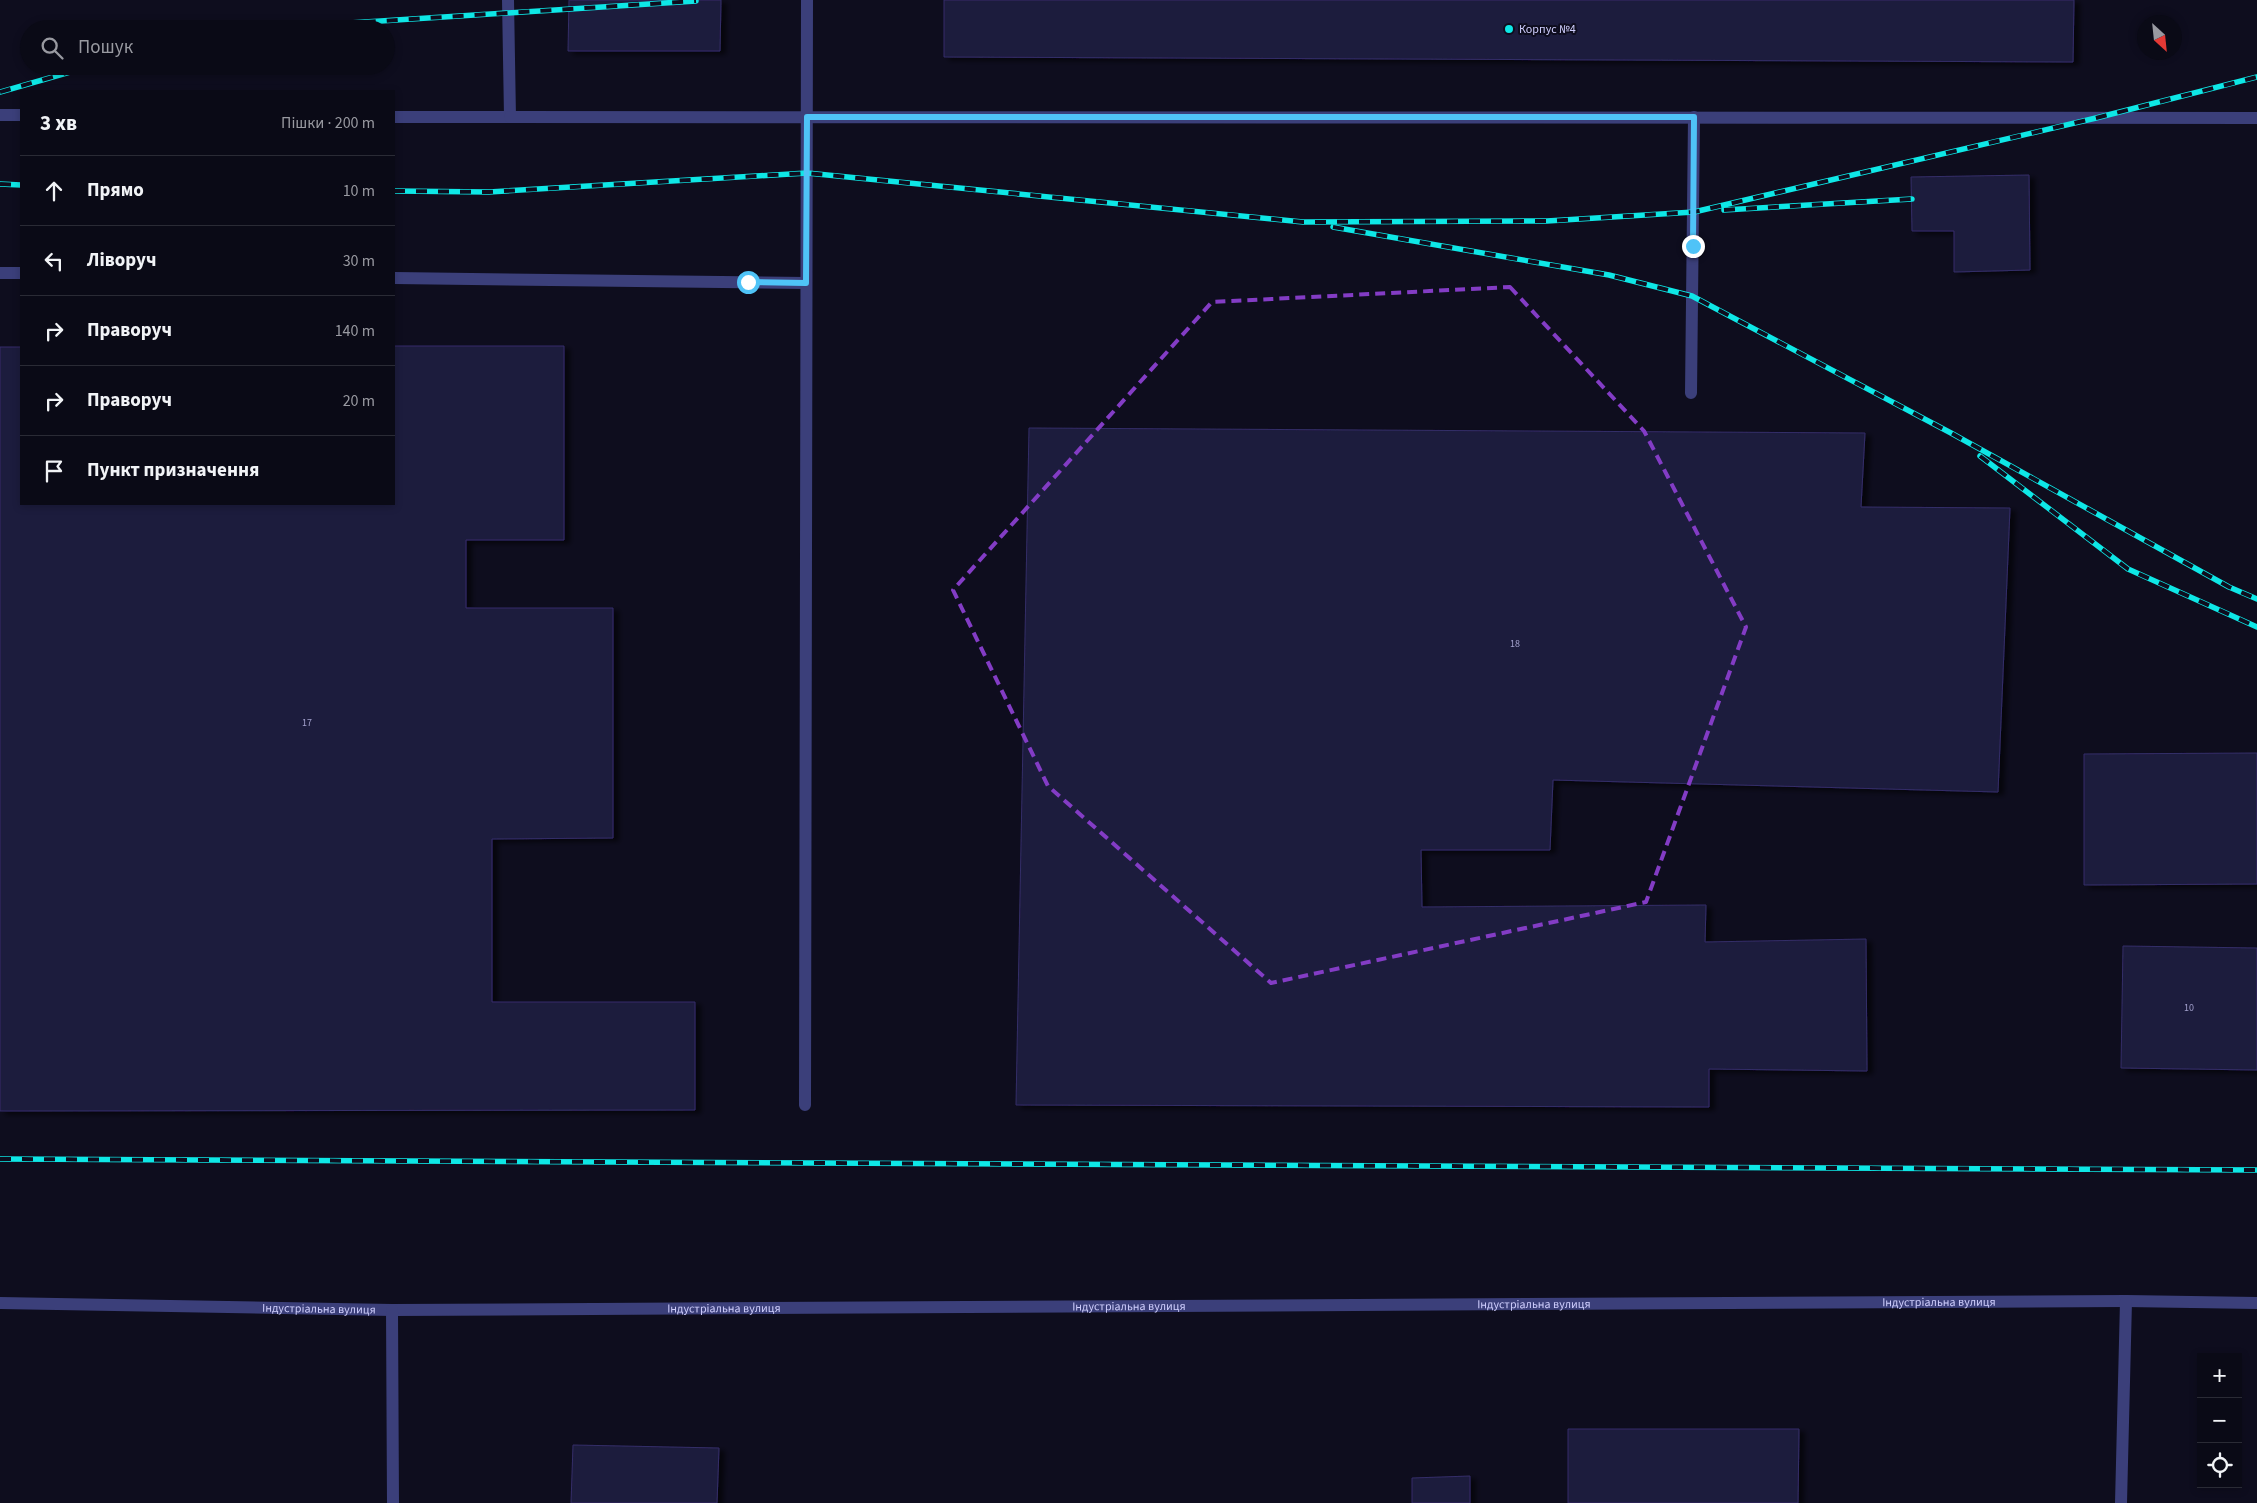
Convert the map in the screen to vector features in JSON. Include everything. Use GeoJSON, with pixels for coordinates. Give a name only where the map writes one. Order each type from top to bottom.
{"type":"FeatureCollection","features":[{"type":"Feature","properties":{"kind":"street"},"geometry":{"type":"LineString","coordinates":[[508,0],[510,117]]}},
{"type":"Feature","properties":{"kind":"street"},"geometry":{"type":"LineString","coordinates":[[804,1104],[807,0]]}},
{"type":"Feature","properties":{"kind":"street"},"geometry":{"type":"LineString","coordinates":[[0,115],[20,115]]}},
{"type":"Feature","properties":{"kind":"street"},"geometry":{"type":"LineString","coordinates":[[395,117],[2257,118]]}},
{"type":"Feature","properties":{"kind":"street"},"geometry":{"type":"LineString","coordinates":[[1691,393],[1694,117]]}},
{"type":"Feature","properties":{"kind":"street"},"geometry":{"type":"LineString","coordinates":[[0,273],[20,273]]}},
{"type":"Feature","properties":{"kind":"street"},"geometry":{"type":"LineString","coordinates":[[395,278],[806,283]]}},
{"type":"Feature","properties":{"kind":"street"},"geometry":{"type":"LineString","coordinates":[[2122,1503],[2126,1301]]}},
{"type":"Feature","properties":{"kind":"street","name":"Індустріальна вулиця"},"geometry":{"type":"LineString","coordinates":[[0,1303],[392,1310],[2126,1301],[2257,1303]]}},
{"type":"Feature","properties":{"kind":"street"},"geometry":{"type":"LineString","coordinates":[[392,1310],[393,1503]]}},
{"type":"Feature","properties":{"kind":"highlighted area"},"geometry":{"type":"Polygon","coordinates":[[[1510,287],[1644,431],[1746,627],[1646,902],[1271,983],[1048,786],[953,590],[1212,302],[1510,287]]]}},
{"type":"Feature","properties":{"kind":"building"},"geometry":{"type":"Polygon","coordinates":[[[569,0],[721,0],[720,51],[568,51],[569,0]]]}},
{"type":"Feature","properties":{"kind":"building","name":"Корпус №4"},"geometry":{"type":"Polygon","coordinates":[[[944,0],[2074,0],[2073,62],[944,57],[944,0]]]}},
{"type":"Feature","properties":{"kind":"building"},"geometry":{"type":"Polygon","coordinates":[[[2029,175],[2030,270],[1954,272],[1954,231],[1912,231],[1911,177],[2029,175]]]}},
{"type":"Feature","properties":{"kind":"building"},"geometry":{"type":"Polygon","coordinates":[[[395,346],[564,346],[564,540],[466,540],[466,608],[613,608],[613,838],[492,839],[492,1002],[695,1002],[695,1110],[0,1111],[0,347],[20,347],[20,505],[395,505],[395,346]]]}},
{"type":"Feature","properties":{"kind":"building"},"geometry":{"type":"Polygon","coordinates":[[[1029,428],[1865,433],[1861,507],[2010,508],[1998,792],[1553,780],[1550,850],[1421,850],[1422,907],[1706,905],[1705,942],[1866,939],[1867,1071],[1709,1069],[1709,1107],[1016,1105],[1029,428]]]}},
{"type":"Feature","properties":{"kind":"building"},"geometry":{"type":"Polygon","coordinates":[[[2257,753],[2257,884],[2084,885],[2084,754],[2257,753]]]}},
{"type":"Feature","properties":{"kind":"building"},"geometry":{"type":"Polygon","coordinates":[[[2123,946],[2257,948],[2257,1070],[2121,1068],[2123,946]]]}},
{"type":"Feature","properties":{"kind":"building"},"geometry":{"type":"Polygon","coordinates":[[[1568,1429],[1799,1429],[1798,1503],[1568,1503],[1568,1429]]]}},
{"type":"Feature","properties":{"kind":"building"},"geometry":{"type":"Polygon","coordinates":[[[573,1445],[719,1448],[717,1503],[571,1503],[573,1445]]]}},
{"type":"Feature","properties":{"kind":"building"},"geometry":{"type":"Polygon","coordinates":[[[1470,1476],[1470,1503],[1412,1503],[1412,1478],[1470,1476]]]}},
{"type":"Feature","properties":{"kind":"railway"},"geometry":{"type":"LineString","coordinates":[[395,20],[696,1]]}},
{"type":"Feature","properties":{"kind":"railway"},"geometry":{"type":"LineString","coordinates":[[0,92],[60,75]]}},
{"type":"Feature","properties":{"kind":"railway"},"geometry":{"type":"LineString","coordinates":[[395,191],[489,192],[807,173],[1303,222],[1547,221],[1694,212],[2096,118],[2257,77]]}},
{"type":"Feature","properties":{"kind":"railway"},"geometry":{"type":"LineString","coordinates":[[0,184],[20,185]]}},
{"type":"Feature","properties":{"kind":"railway"},"geometry":{"type":"LineString","coordinates":[[1724,210],[1912,199]]}},
{"type":"Feature","properties":{"kind":"railway"},"geometry":{"type":"LineString","coordinates":[[1333,227],[1609,275],[1692,296],[1951,433],[2229,587],[2257,599]]}},
{"type":"Feature","properties":{"kind":"railway"},"geometry":{"type":"LineString","coordinates":[[1980,456],[2128,569],[2257,627]]}},
{"type":"Feature","properties":{"kind":"railway"},"geometry":{"type":"LineString","coordinates":[[0,1159],[2257,1170]]}},
{"type":"Feature","properties":{"kind":"place","name":"Корпус №4"},"geometry":{"type":"Point","coordinates":[1509,29]}},
{"type":"Feature","properties":{"kind":"route"},"geometry":{"type":"LineString","coordinates":[[748,282],[806,283],[807,117],[1694,117],[1693,246]]}}]}
